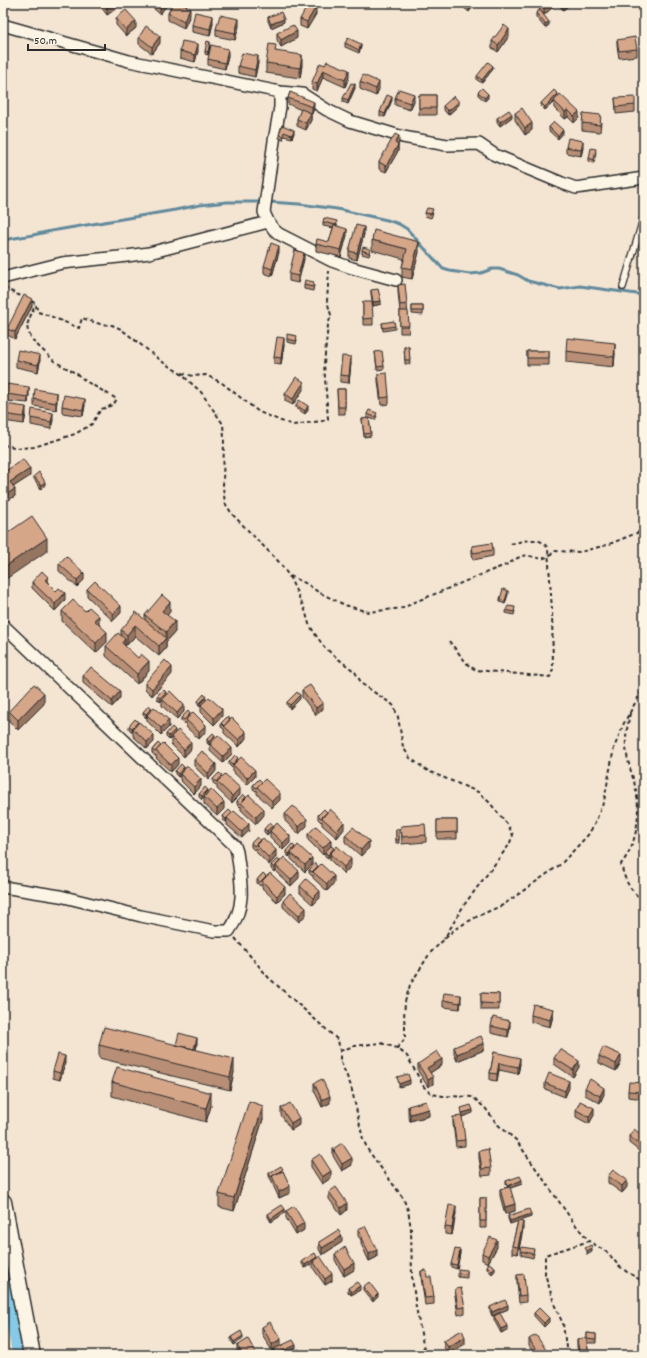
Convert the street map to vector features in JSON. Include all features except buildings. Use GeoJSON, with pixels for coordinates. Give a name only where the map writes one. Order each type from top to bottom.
{"type":"FeatureCollection","features":[{"type":"Feature","properties":{"kind":"street"},"geometry":{"type":"LineString","coordinates":[[3,25],[129,61],[280,92],[302,94],[327,110],[350,121],[402,137],[447,145],[479,144],[495,155],[576,188],[644,178]]}},
{"type":"Feature","properties":{"kind":"street"},"geometry":{"type":"LineString","coordinates":[[280,92],[280,106],[264,212],[272,229],[332,261],[396,280]]}},
{"type":"Feature","properties":{"kind":"street"},"geometry":{"type":"LineString","coordinates":[[3,278],[62,263],[148,253],[268,222]]}},
{"type":"Feature","properties":{"kind":"street"},"geometry":{"type":"LineString","coordinates":[[3,625],[235,846],[243,892],[240,910],[229,931],[214,931],[141,916],[60,896],[3,887]]}},
{"type":"Feature","properties":{"kind":"street"},"geometry":{"type":"LineString","coordinates":[[3,1202],[32,1355]]}},
{"type":"Feature","properties":{"kind":"lane"},"geometry":{"type":"LineString","coordinates":[[623,287],[644,216]]}},
{"type":"Feature","properties":{"kind":"path"},"geometry":{"type":"LineString","coordinates":[[180,373],[193,376],[206,375],[222,383],[259,412],[293,425],[328,419],[324,364],[328,325],[331,315],[327,301],[327,290],[332,261]]}},
{"type":"Feature","properties":{"kind":"path"},"geometry":{"type":"LineString","coordinates":[[3,287],[35,303],[38,312],[79,328],[82,318],[100,324],[112,325],[121,329],[164,363],[180,373],[201,392],[223,424],[223,487],[225,503],[232,514],[280,562],[289,576],[305,610],[309,624],[315,634],[325,648],[355,672],[362,684],[393,705],[398,717],[403,747],[410,758],[428,771],[478,792],[489,802],[508,825],[513,835],[509,845],[464,905],[444,940]]}},
{"type":"Feature","properties":{"kind":"path"},"geometry":{"type":"LineString","coordinates":[[3,445],[19,448],[34,448],[75,434],[92,424],[101,408],[108,408],[114,404],[117,399],[54,361],[34,342],[28,332],[27,325],[35,303]]}},
{"type":"Feature","properties":{"kind":"path"},"geometry":{"type":"LineString","coordinates":[[289,576],[345,605],[368,612],[403,608],[503,566],[523,556],[535,558],[549,557],[554,552],[580,552],[607,545],[644,530]]}},
{"type":"Feature","properties":{"kind":"path"},"geometry":{"type":"LineString","coordinates":[[449,641],[469,666],[476,670],[550,677],[553,669],[552,610],[548,549],[545,544],[534,540],[509,544]]}},
{"type":"Feature","properties":{"kind":"path"},"geometry":{"type":"LineString","coordinates":[[397,1048],[405,1039],[405,1002],[410,985],[430,953],[455,929],[478,916],[503,905],[561,864],[588,835],[595,823],[604,801],[614,748],[631,710],[644,687]]}},
{"type":"Feature","properties":{"kind":"path"},"geometry":{"type":"LineString","coordinates":[[631,710],[626,747],[637,796],[638,814],[634,841],[629,855],[621,864],[627,884],[633,893],[644,903]]}},
{"type":"Feature","properties":{"kind":"path"},"geometry":{"type":"LineString","coordinates":[[229,931],[269,978],[338,1040],[340,1060],[351,1086],[363,1139],[368,1150],[403,1198],[408,1210],[411,1229],[412,1277],[425,1355]]}},
{"type":"Feature","properties":{"kind":"path"},"geometry":{"type":"LineString","coordinates":[[340,1051],[354,1046],[381,1043],[397,1048],[407,1056],[424,1087],[432,1094],[473,1097],[486,1109],[497,1124],[516,1140],[574,1223],[589,1241],[608,1253],[623,1269],[644,1282]]}},
{"type":"Feature","properties":{"kind":"path"},"geometry":{"type":"LineString","coordinates":[[567,1355],[563,1324],[555,1306],[545,1274],[545,1255],[589,1241]]}},
{"type":"Feature","properties":{"kind":"waterway"},"geometry":{"type":"LineString","coordinates":[[3,240],[200,205],[227,202],[260,202]]}},
{"type":"Feature","properties":{"kind":"waterway"},"geometry":{"type":"LineString","coordinates":[[269,202],[337,209],[399,224],[407,229],[443,269],[450,271],[470,274],[499,269],[518,275],[528,281],[560,289],[580,286],[644,295]]}},
{"type":"Feature","properties":{"kind":"waterway"},"geometry":{"type":"LineString","coordinates":[[3,1274],[18,1355]]}}]}
